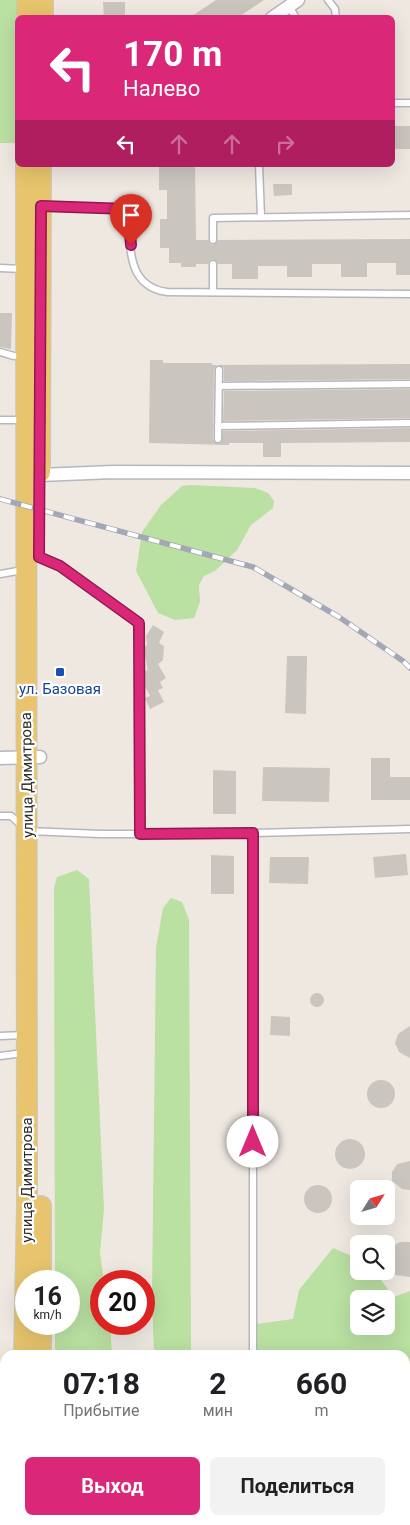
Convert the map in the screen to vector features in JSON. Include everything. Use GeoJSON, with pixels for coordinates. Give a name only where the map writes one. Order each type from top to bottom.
{"type":"FeatureCollection","features":[{"type":"Feature","properties":{"kind":"main road"},"geometry":{"type":"LineString","coordinates":[[27,0],[27,15]]}},
{"type":"Feature","properties":{"kind":"main road"},"geometry":{"type":"LineString","coordinates":[[43,0],[43,15]]}},
{"type":"Feature","properties":{"kind":"main road","name":"улица Димитрова"},"geometry":{"type":"LineString","coordinates":[[26,167],[26,420],[32,563],[41,1270]]}},
{"type":"Feature","properties":{"kind":"main road","name":"улица Димитрова"},"geometry":{"type":"LineString","coordinates":[[32,563],[40,475],[41,167]]}},
{"type":"Feature","properties":{"kind":"main road","name":"улица Димитрова"},"geometry":{"type":"LineString","coordinates":[[24,1350],[28,1204],[27,1044],[34,832]]}},
{"type":"Feature","properties":{"kind":"main road"},"geometry":{"type":"LineString","coordinates":[[41,1335],[41,1350]]}},
{"type":"Feature","properties":{"kind":"street"},"geometry":{"type":"LineString","coordinates":[[276,15],[293,3]]}},
{"type":"Feature","properties":{"kind":"street"},"geometry":{"type":"LineString","coordinates":[[40,475],[114,472],[410,474]]}},
{"type":"Feature","properties":{"kind":"street"},"geometry":{"type":"LineString","coordinates":[[0,758],[34,757]]}},
{"type":"Feature","properties":{"kind":"lane"},"geometry":{"type":"LineString","coordinates":[[328,0],[335,9],[336,15]]}},
{"type":"Feature","properties":{"kind":"lane"},"geometry":{"type":"LineString","coordinates":[[395,103],[410,103]]}},
{"type":"Feature","properties":{"kind":"lane"},"geometry":{"type":"LineString","coordinates":[[259,167],[260,218]]}},
{"type":"Feature","properties":{"kind":"lane"},"geometry":{"type":"LineString","coordinates":[[41,206],[128,209],[133,262],[137,275],[144,284],[153,290],[166,292],[410,294]]}},
{"type":"Feature","properties":{"kind":"lane"},"geometry":{"type":"LineString","coordinates":[[213,240],[213,218],[410,215]]}},
{"type":"Feature","properties":{"kind":"lane"},"geometry":{"type":"LineString","coordinates":[[213,264],[213,292]]}},
{"type":"Feature","properties":{"kind":"lane"},"geometry":{"type":"LineString","coordinates":[[0,268],[27,270]]}},
{"type":"Feature","properties":{"kind":"lane"},"geometry":{"type":"LineString","coordinates":[[0,352],[14,356]]}},
{"type":"Feature","properties":{"kind":"lane"},"geometry":{"type":"LineString","coordinates":[[218,439],[219,370]]}},
{"type":"Feature","properties":{"kind":"lane"},"geometry":{"type":"LineString","coordinates":[[219,386],[410,384]]}},
{"type":"Feature","properties":{"kind":"lane"},"geometry":{"type":"LineString","coordinates":[[0,420],[26,420]]}},
{"type":"Feature","properties":{"kind":"lane"},"geometry":{"type":"LineString","coordinates":[[218,426],[410,423]]}},
{"type":"Feature","properties":{"kind":"lane"},"geometry":{"type":"LineString","coordinates":[[0,574],[32,563],[60,566],[139,623],[140,834]]}},
{"type":"Feature","properties":{"kind":"lane"},"geometry":{"type":"LineString","coordinates":[[0,816],[12,816],[34,832],[140,834],[410,829]]}},
{"type":"Feature","properties":{"kind":"lane"},"geometry":{"type":"LineString","coordinates":[[253,833],[253,1350]]}},
{"type":"Feature","properties":{"kind":"lane"},"geometry":{"type":"LineString","coordinates":[[0,1036],[27,1044]]}},
{"type":"Feature","properties":{"kind":"lane"},"geometry":{"type":"LineString","coordinates":[[0,1056],[27,1044]]}},
{"type":"Feature","properties":{"kind":"green space"},"geometry":{"type":"Polygon","coordinates":[[[0,0],[18,0],[18,15],[15,15],[15,143],[0,143],[0,0]]]}},
{"type":"Feature","properties":{"kind":"green space"},"geometry":{"type":"Polygon","coordinates":[[[182,486],[255,488],[268,493],[274,501],[273,508],[251,525],[237,550],[215,571],[204,576],[199,585],[200,602],[194,618],[175,620],[158,613],[136,571],[142,532],[161,505],[182,486]]]}},
{"type":"Feature","properties":{"kind":"green space"},"geometry":{"type":"Polygon","coordinates":[[[77,870],[89,879],[104,1209],[100,1253],[102,1270],[90,1270],[90,1335],[111,1335],[112,1350],[55,1350],[55,1335],[80,1335],[80,1270],[55,1270],[54,888],[57,877],[77,870]]]}},
{"type":"Feature","properties":{"kind":"green space"},"geometry":{"type":"Polygon","coordinates":[[[171,898],[182,902],[189,920],[191,1350],[154,1350],[155,1270],[152,1270],[156,948],[163,908],[171,898]]]}},
{"type":"Feature","properties":{"kind":"green space"},"geometry":{"type":"Polygon","coordinates":[[[333,1248],[350,1255],[350,1280],[381,1280],[389,1290],[350,1290],[350,1335],[395,1335],[395,1297],[410,1291],[410,1350],[257,1350],[257,1324],[293,1319],[299,1290],[333,1248]]]}},
{"type":"Feature","properties":{"kind":"building"},"geometry":{"type":"Polygon","coordinates":[[[216,0],[264,0],[242,15],[194,15],[216,0]]]}},
{"type":"Feature","properties":{"kind":"building"},"geometry":{"type":"Polygon","coordinates":[[[103,2],[125,2],[125,15],[104,15],[103,2]]]}},
{"type":"Feature","properties":{"kind":"building"},"geometry":{"type":"Polygon","coordinates":[[[395,126],[410,126],[410,149],[395,149],[395,126]]]}},
{"type":"Feature","properties":{"kind":"building"},"geometry":{"type":"Polygon","coordinates":[[[159,167],[195,167],[196,240],[208,240],[213,245],[218,240],[410,239],[410,275],[396,275],[396,263],[367,263],[367,277],[341,277],[341,264],[312,264],[312,277],[287,277],[287,266],[258,266],[258,279],[232,279],[232,264],[218,264],[213,259],[208,264],[196,264],[196,267],[181,267],[181,263],[169,263],[169,248],[160,248],[160,219],[167,219],[167,190],[159,190],[159,167]]]}},
{"type":"Feature","properties":{"kind":"building"},"geometry":{"type":"Polygon","coordinates":[[[273,184],[292,184],[292,195],[274,196],[273,184]]]}},
{"type":"Feature","properties":{"kind":"building"},"geometry":{"type":"Polygon","coordinates":[[[0,313],[12,313],[11,349],[0,347],[0,313]]]}},
{"type":"Feature","properties":{"kind":"building"},"geometry":{"type":"Polygon","coordinates":[[[150,360],[163,360],[163,363],[212,363],[212,365],[410,364],[410,379],[224,381],[224,368],[217,365],[214,370],[213,439],[216,443],[221,443],[223,431],[410,428],[410,442],[281,443],[281,457],[263,457],[263,443],[229,443],[229,445],[149,443],[150,360]]]}},
{"type":"Feature","properties":{"kind":"building"},"geometry":{"type":"Polygon","coordinates":[[[410,389],[410,418],[223,421],[224,391],[410,389]]]}},
{"type":"Feature","properties":{"kind":"building"},"geometry":{"type":"Polygon","coordinates":[[[153,625],[164,632],[159,643],[164,646],[163,660],[158,664],[166,678],[160,682],[163,688],[158,690],[164,702],[150,709],[145,698],[150,696],[144,684],[144,672],[147,670],[148,672],[144,649],[147,644],[146,636],[153,625]]]}},
{"type":"Feature","properties":{"kind":"building"},"geometry":{"type":"Polygon","coordinates":[[[287,656],[307,656],[306,714],[285,713],[287,656]]]}},
{"type":"Feature","properties":{"kind":"building"},"geometry":{"type":"Polygon","coordinates":[[[371,758],[390,758],[390,777],[410,777],[410,800],[371,800],[371,758]]]}},
{"type":"Feature","properties":{"kind":"building"},"geometry":{"type":"Polygon","coordinates":[[[263,767],[330,768],[329,802],[262,801],[263,767]]]}},
{"type":"Feature","properties":{"kind":"building"},"geometry":{"type":"Polygon","coordinates":[[[213,770],[236,771],[236,814],[213,814],[213,770]]]}},
{"type":"Feature","properties":{"kind":"building"},"geometry":{"type":"Polygon","coordinates":[[[406,854],[408,875],[375,878],[373,857],[406,854]]]}},
{"type":"Feature","properties":{"kind":"building"},"geometry":{"type":"Polygon","coordinates":[[[211,855],[234,856],[234,894],[211,894],[211,855]]]}},
{"type":"Feature","properties":{"kind":"building"},"geometry":{"type":"Polygon","coordinates":[[[270,857],[309,857],[308,884],[269,883],[270,857]]]}},
{"type":"Feature","properties":{"kind":"building"},"geometry":{"type":"Polygon","coordinates":[[[317,993],[322,995],[324,1000],[322,1005],[317,1007],[312,1005],[310,1000],[312,995],[317,993]]]}},
{"type":"Feature","properties":{"kind":"building"},"geometry":{"type":"Polygon","coordinates":[[[271,1016],[290,1017],[290,1036],[270,1035],[271,1016]]]}},
{"type":"Feature","properties":{"kind":"building"},"geometry":{"type":"Polygon","coordinates":[[[410,1026],[410,1058],[399,1052],[395,1043],[398,1034],[410,1026]]]}},
{"type":"Feature","properties":{"kind":"building"},"geometry":{"type":"Polygon","coordinates":[[[381,1080],[391,1084],[395,1094],[391,1104],[381,1108],[371,1104],[367,1094],[371,1084],[381,1080]]]}},
{"type":"Feature","properties":{"kind":"building"},"geometry":{"type":"Polygon","coordinates":[[[350,1139],[360,1144],[365,1154],[360,1164],[350,1169],[340,1164],[335,1154],[340,1144],[350,1139]]]}},
{"type":"Feature","properties":{"kind":"building"},"geometry":{"type":"Polygon","coordinates":[[[410,1161],[410,1190],[402,1189],[395,1183],[395,1180],[392,1180],[392,1172],[397,1164],[410,1161]]]}},
{"type":"Feature","properties":{"kind":"building"},"geometry":{"type":"Polygon","coordinates":[[[318,1185],[328,1189],[332,1199],[328,1209],[318,1213],[308,1209],[304,1199],[308,1189],[318,1185]]]}},
{"type":"Feature","properties":{"kind":"building"},"geometry":{"type":"Polygon","coordinates":[[[400,1242],[410,1242],[410,1277],[395,1275],[395,1245],[400,1242]]]}},
{"type":"Feature","properties":{"kind":"railway"},"geometry":{"type":"LineString","coordinates":[[0,499],[253,567],[339,617],[403,661],[410,668]]}},
{"type":"Feature","properties":{"kind":"place","name":"ул. Базовая"},"geometry":{"type":"Point","coordinates":[60,672]}},
{"type":"Feature","properties":{"kind":"route"},"geometry":{"type":"LineString","coordinates":[[131,245],[128,209],[41,206],[39,557],[60,566],[139,623],[140,834],[253,833],[253,1142]]}}]}
